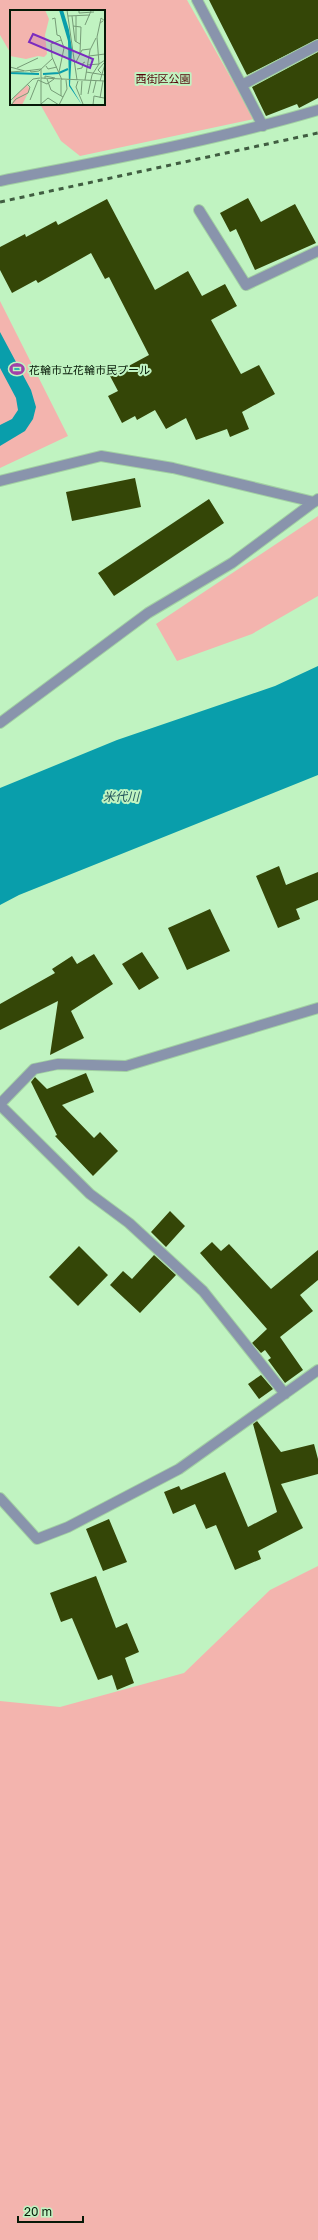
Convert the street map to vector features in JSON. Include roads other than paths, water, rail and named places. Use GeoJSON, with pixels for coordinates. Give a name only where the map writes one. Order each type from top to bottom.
{"type":"FeatureCollection","features":[{"type":"Feature","properties":{"kind":"street"},"geometry":{"type":"LineString","coordinates":[[197,0],[263,126]]}},
{"type":"Feature","properties":{"kind":"street"},"geometry":{"type":"LineString","coordinates":[[242,85],[318,44]]}},
{"type":"Feature","properties":{"kind":"street"},"geometry":{"type":"LineString","coordinates":[[0,181],[172,148],[263,126],[318,110]]}},
{"type":"Feature","properties":{"kind":"street"},"geometry":{"type":"LineString","coordinates":[[198,210],[246,285],[318,251]]}},
{"type":"Feature","properties":{"kind":"street"},"geometry":{"type":"LineString","coordinates":[[0,481],[101,456],[173,468],[316,501]]}},
{"type":"Feature","properties":{"kind":"street"},"geometry":{"type":"LineString","coordinates":[[0,723],[148,613],[232,563],[316,501]]}},
{"type":"Feature","properties":{"kind":"street"},"geometry":{"type":"LineString","coordinates":[[285,1394],[203,1291],[129,1223],[90,1194],[0,1105],[34,1069],[58,1064],[126,1066],[318,1008]]}},
{"type":"Feature","properties":{"kind":"street"},"geometry":{"type":"LineString","coordinates":[[0,1498],[37,1538],[68,1527],[179,1469],[318,1370]]}},
{"type":"Feature","properties":{"kind":"water"},"geometry":{"type":"Polygon","coordinates":[[[0,332],[31,390],[36,407],[33,419],[25,431],[0,446],[0,425],[12,419],[18,410],[16,398],[0,368],[0,332]]]}},
{"type":"Feature","properties":{"kind":"water","name":"米代川"},"geometry":{"type":"Polygon","coordinates":[[[318,666],[318,775],[19,895],[0,905],[0,788],[117,740],[275,686],[318,666]]]}},
{"type":"Feature","properties":{"kind":"railway"},"geometry":{"type":"LineString","coordinates":[[0,202],[318,133]]}},
{"type":"Feature","properties":{"kind":"place","name":"花輪市立花輪市民プール"},"geometry":{"type":"Point","coordinates":[17,369]}},
{"type":"Feature","properties":{"kind":"park label","name":"西街区公園"},"geometry":{"type":"Point","coordinates":[163,78]}}]}
